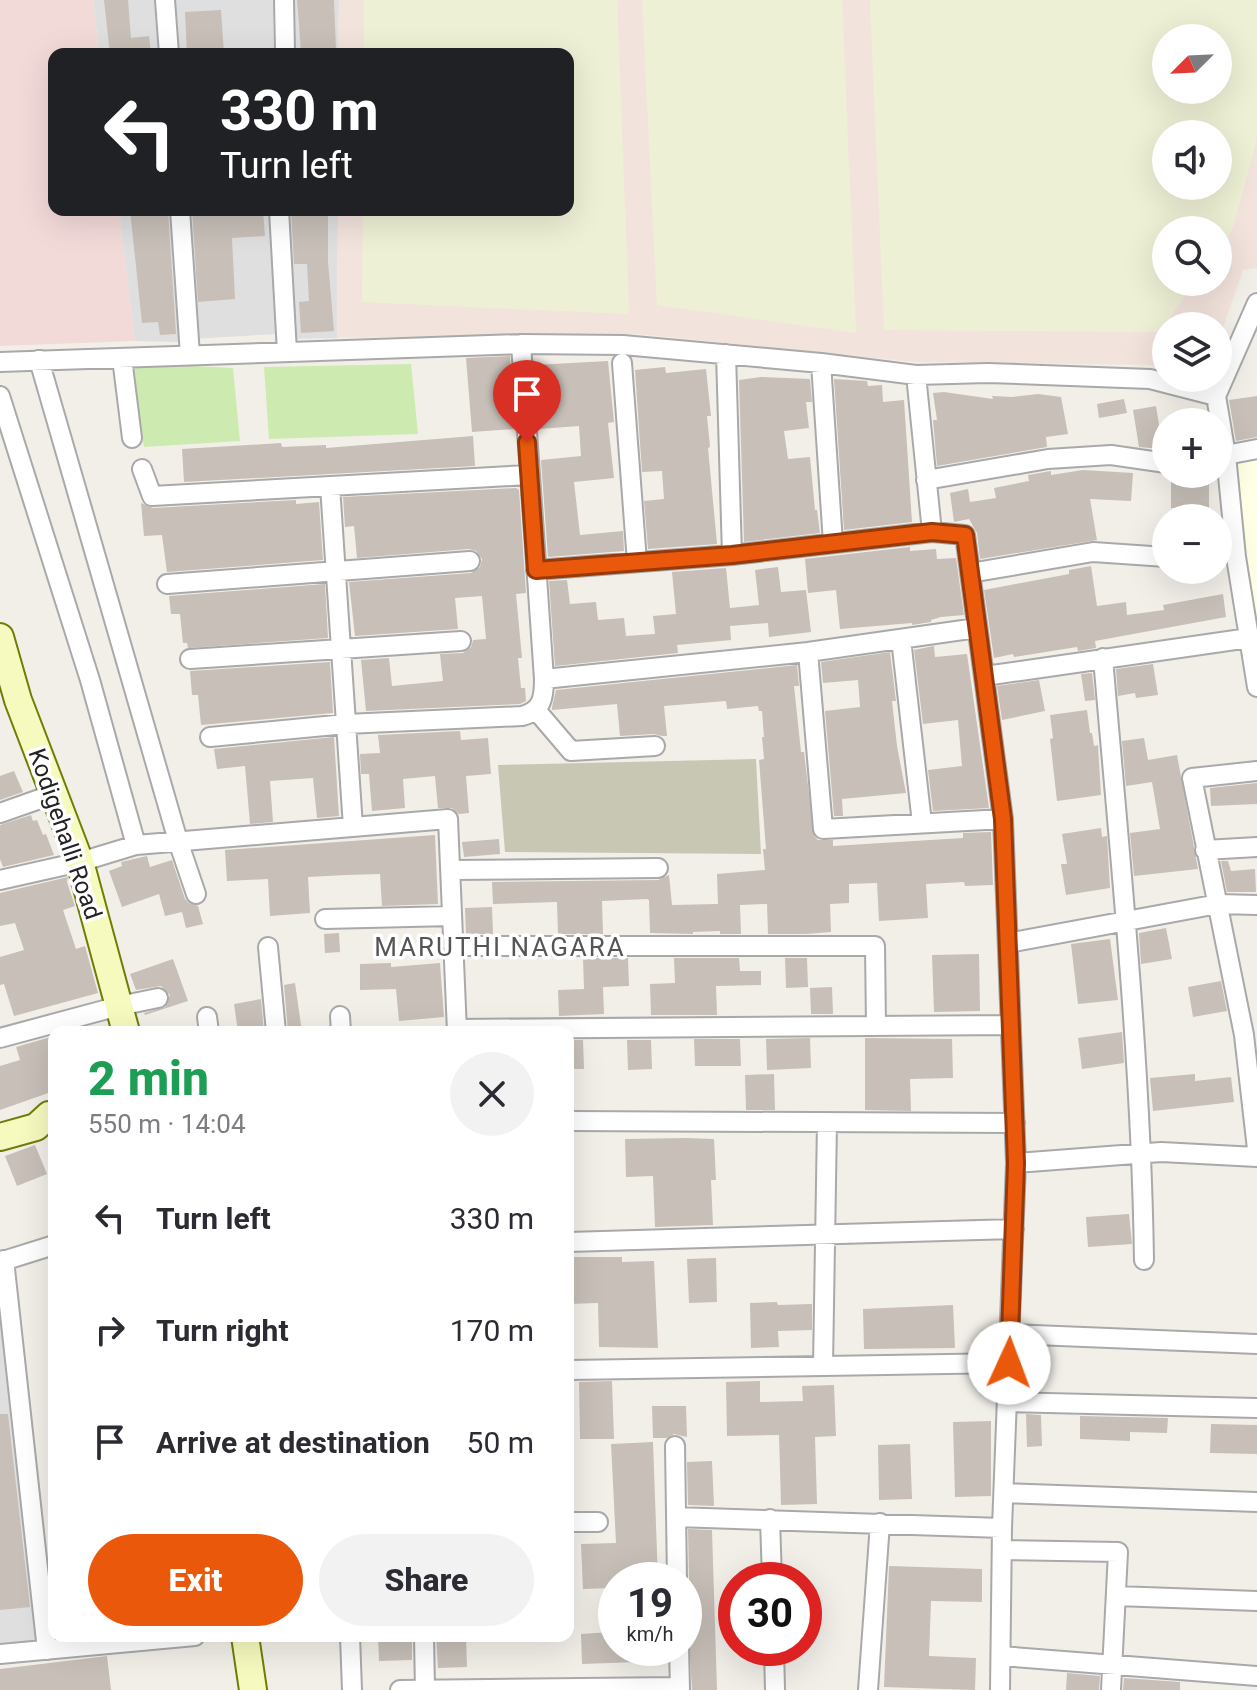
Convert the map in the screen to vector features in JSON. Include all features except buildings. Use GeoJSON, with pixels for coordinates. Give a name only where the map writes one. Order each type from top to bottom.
{"type":"FeatureCollection","features":[{"type":"Feature","properties":{"kind":"main road","name":"Kodigehalli Road"},"geometry":{"type":"LineString","coordinates":[[0,637],[18,700],[80,862],[124,1026]]}},
{"type":"Feature","properties":{"kind":"main road"},"geometry":{"type":"LineString","coordinates":[[0,1120],[30,1112],[48,1114]]}},
{"type":"Feature","properties":{"kind":"main road"},"geometry":{"type":"LineString","coordinates":[[0,1137],[36,1127],[48,1117]]}},
{"type":"Feature","properties":{"kind":"main road"},"geometry":{"type":"LineString","coordinates":[[246,1642],[253,1690]]}},
{"type":"Feature","properties":{"kind":"street"},"geometry":{"type":"LineString","coordinates":[[165,0],[169,48]]}},
{"type":"Feature","properties":{"kind":"street"},"geometry":{"type":"LineString","coordinates":[[284,0],[285,48]]}},
{"type":"Feature","properties":{"kind":"street"},"geometry":{"type":"LineString","coordinates":[[180,216],[190,355]]}},
{"type":"Feature","properties":{"kind":"street"},"geometry":{"type":"LineString","coordinates":[[279,216],[287,352]]}},
{"type":"Feature","properties":{"kind":"street"},"geometry":{"type":"LineString","coordinates":[[1217,408],[1216,396],[1257,303]]}},
{"type":"Feature","properties":{"kind":"street"},"geometry":{"type":"LineString","coordinates":[[210,737],[346,724],[522,716],[536,710],[541,704],[544,679],[521,344]]}},
{"type":"Feature","properties":{"kind":"street"},"geometry":{"type":"LineString","coordinates":[[0,362],[521,344],[623,345],[916,375],[988,373],[1150,379],[1216,396]]}},
{"type":"Feature","properties":{"kind":"street"},"geometry":{"type":"LineString","coordinates":[[726,354],[732,555]]}},
{"type":"Feature","properties":{"kind":"street"},"geometry":{"type":"LineString","coordinates":[[122,358],[132,438]]}},
{"type":"Feature","properties":{"kind":"street"},"geometry":{"type":"LineString","coordinates":[[39,360],[196,894]]}},
{"type":"Feature","properties":{"kind":"street"},"geometry":{"type":"LineString","coordinates":[[622,363],[637,562]]}},
{"type":"Feature","properties":{"kind":"street"},"geometry":{"type":"LineString","coordinates":[[821,363],[833,543]]}},
{"type":"Feature","properties":{"kind":"street"},"geometry":{"type":"LineString","coordinates":[[916,375],[932,532]]}},
{"type":"Feature","properties":{"kind":"street"},"geometry":{"type":"LineString","coordinates":[[0,396],[90,680],[136,845]]}},
{"type":"Feature","properties":{"kind":"street"},"geometry":{"type":"LineString","coordinates":[[1232,461],[1257,449]]}},
{"type":"Feature","properties":{"kind":"street"},"geometry":{"type":"LineString","coordinates":[[926,480],[1048,459],[1111,455],[1152,461]]}},
{"type":"Feature","properties":{"kind":"street"},"geometry":{"type":"LineString","coordinates":[[142,469],[152,496],[528,475]]}},
{"type":"Feature","properties":{"kind":"street"},"geometry":{"type":"LineString","coordinates":[[330,486],[353,827]]}},
{"type":"Feature","properties":{"kind":"street"},"geometry":{"type":"LineString","coordinates":[[536,570],[732,555],[932,532],[965,535],[1003,819],[1015,1123],[1000,1690]]}},
{"type":"Feature","properties":{"kind":"street"},"geometry":{"type":"LineString","coordinates":[[970,573],[1093,552],[1152,556]]}},
{"type":"Feature","properties":{"kind":"street"},"geometry":{"type":"LineString","coordinates":[[167,584],[470,561]]}},
{"type":"Feature","properties":{"kind":"street"},"geometry":{"type":"LineString","coordinates":[[1232,575],[1249,638],[1257,687]]}},
{"type":"Feature","properties":{"kind":"street"},"geometry":{"type":"LineString","coordinates":[[544,679],[808,652],[977,628]]}},
{"type":"Feature","properties":{"kind":"street"},"geometry":{"type":"LineString","coordinates":[[985,676],[1249,638]]}},
{"type":"Feature","properties":{"kind":"street"},"geometry":{"type":"LineString","coordinates":[[901,639],[922,823]]}},
{"type":"Feature","properties":{"kind":"street"},"geometry":{"type":"LineString","coordinates":[[190,659],[461,641]]}},
{"type":"Feature","properties":{"kind":"street"},"geometry":{"type":"LineString","coordinates":[[808,652],[823,829],[1003,819]]}},
{"type":"Feature","properties":{"kind":"street"},"geometry":{"type":"LineString","coordinates":[[1103,658],[1133,999],[1143,1153],[1144,1260]]}},
{"type":"Feature","properties":{"kind":"street"},"geometry":{"type":"LineString","coordinates":[[536,710],[571,751],[655,746]]}},
{"type":"Feature","properties":{"kind":"street"},"geometry":{"type":"LineString","coordinates":[[1257,771],[1192,778],[1244,1035],[1257,1149]]}},
{"type":"Feature","properties":{"kind":"street"},"geometry":{"type":"LineString","coordinates":[[0,813],[54,794]]}},
{"type":"Feature","properties":{"kind":"street"},"geometry":{"type":"LineString","coordinates":[[0,880],[80,862],[136,845],[448,819],[456,1026]]}},
{"type":"Feature","properties":{"kind":"street"},"geometry":{"type":"LineString","coordinates":[[1205,850],[1257,847]]}},
{"type":"Feature","properties":{"kind":"street"},"geometry":{"type":"LineString","coordinates":[[451,870],[658,868]]}},
{"type":"Feature","properties":{"kind":"street"},"geometry":{"type":"LineString","coordinates":[[1008,943],[1218,904],[1257,905]]}},
{"type":"Feature","properties":{"kind":"street"},"geometry":{"type":"LineString","coordinates":[[325,919],[452,916]]}},
{"type":"Feature","properties":{"kind":"street"},"geometry":{"type":"LineString","coordinates":[[453,946],[875,946],[876,1026]]}},
{"type":"Feature","properties":{"kind":"street"},"geometry":{"type":"LineString","coordinates":[[268,947],[275,1026]]}},
{"type":"Feature","properties":{"kind":"street"},"geometry":{"type":"LineString","coordinates":[[0,1038],[158,998]]}},
{"type":"Feature","properties":{"kind":"street"},"geometry":{"type":"LineString","coordinates":[[574,1029],[1011,1025]]}},
{"type":"Feature","properties":{"kind":"street"},"geometry":{"type":"LineString","coordinates":[[574,1121],[1015,1123]]}},
{"type":"Feature","properties":{"kind":"street"},"geometry":{"type":"LineString","coordinates":[[823,1366],[827,1122]]}},
{"type":"Feature","properties":{"kind":"street"},"geometry":{"type":"LineString","coordinates":[[1016,1163],[1161,1152],[1257,1157]]}},
{"type":"Feature","properties":{"kind":"street"},"geometry":{"type":"LineString","coordinates":[[574,1242],[1014,1229]]}},
{"type":"Feature","properties":{"kind":"street"},"geometry":{"type":"LineString","coordinates":[[47,1650],[2,1261],[48,1247]]}},
{"type":"Feature","properties":{"kind":"street"},"geometry":{"type":"LineString","coordinates":[[1010,1334],[1257,1344]]}},
{"type":"Feature","properties":{"kind":"street"},"geometry":{"type":"LineString","coordinates":[[574,1370],[1009,1363]]}},
{"type":"Feature","properties":{"kind":"street"},"geometry":{"type":"LineString","coordinates":[[1007,1402],[1257,1408]]}},
{"type":"Feature","properties":{"kind":"street"},"geometry":{"type":"LineString","coordinates":[[675,1446],[677,1562]]}},
{"type":"Feature","properties":{"kind":"street"},"geometry":{"type":"LineString","coordinates":[[1004,1493],[1257,1502]]}},
{"type":"Feature","properties":{"kind":"street"},"geometry":{"type":"LineString","coordinates":[[676,1517],[1002,1528]]}},
{"type":"Feature","properties":{"kind":"street"},"geometry":{"type":"LineString","coordinates":[[770,1519],[771,1562]]}},
{"type":"Feature","properties":{"kind":"street"},"geometry":{"type":"LineString","coordinates":[[574,1522],[598,1522]]}},
{"type":"Feature","properties":{"kind":"street"},"geometry":{"type":"LineString","coordinates":[[868,1690],[880,1523]]}},
{"type":"Feature","properties":{"kind":"street"},"geometry":{"type":"LineString","coordinates":[[1002,1550],[1118,1552],[1111,1690]]}},
{"type":"Feature","properties":{"kind":"street"},"geometry":{"type":"LineString","coordinates":[[1116,1596],[1257,1601]]}},
{"type":"Feature","properties":{"kind":"street"},"geometry":{"type":"LineString","coordinates":[[0,1654],[132,1642]]}},
{"type":"Feature","properties":{"kind":"street"},"geometry":{"type":"LineString","coordinates":[[350,1642],[352,1690]]}},
{"type":"Feature","properties":{"kind":"street"},"geometry":{"type":"LineString","coordinates":[[424,1642],[425,1690]]}},
{"type":"Feature","properties":{"kind":"street"},"geometry":{"type":"LineString","coordinates":[[1001,1656],[1113,1665],[1195,1680],[1257,1676]]}},
{"type":"Feature","properties":{"kind":"street"},"geometry":{"type":"LineString","coordinates":[[400,1690],[680,1689],[679,1666]]}},
{"type":"Feature","properties":{"kind":"street"},"geometry":{"type":"LineString","coordinates":[[774,1666],[775,1690]]}},
{"type":"Feature","properties":{"kind":"shaded area"},"geometry":{"type":"Polygon","coordinates":[[[0,0],[93,0],[98,48],[48,48],[48,216],[120,216],[135,341],[0,346],[0,0]]]}},
{"type":"Feature","properties":{"kind":"shaded area"},"geometry":{"type":"Polygon","coordinates":[[[93,0],[156,0],[160,48],[98,48],[93,0]]]}},
{"type":"Feature","properties":{"kind":"shaded area"},"geometry":{"type":"Polygon","coordinates":[[[172,0],[273,0],[274,48],[175,48],[172,0]]]}},
{"type":"Feature","properties":{"kind":"shaded area"},"geometry":{"type":"Polygon","coordinates":[[[291,0],[339,0],[338,48],[292,48],[291,0]]]}},
{"type":"Feature","properties":{"kind":"shaded area"},"geometry":{"type":"Polygon","coordinates":[[[339,0],[1257,0],[1257,268],[1243,270],[1228,312],[1152,312],[1152,365],[916,362],[638,334],[337,338],[338,216],[574,216],[574,48],[338,48],[339,0]]]}},
{"type":"Feature","properties":{"kind":"shaded area"},"geometry":{"type":"Polygon","coordinates":[[[364,0],[617,0],[629,314],[362,302],[363,216],[574,216],[574,48],[364,48],[364,0]]]}},
{"type":"Feature","properties":{"kind":"shaded area"},"geometry":{"type":"Polygon","coordinates":[[[642,0],[842,0],[856,333],[657,305],[642,0]]]}},
{"type":"Feature","properties":{"kind":"shaded area"},"geometry":{"type":"Polygon","coordinates":[[[870,0],[1257,0],[1257,139],[1232,230],[1232,216],[1152,216],[1152,296],[1185,296],[1173,312],[1152,312],[1152,332],[884,330],[870,0]]]}},
{"type":"Feature","properties":{"kind":"shaded area"},"geometry":{"type":"Polygon","coordinates":[[[120,216],[171,216],[180,342],[135,341],[120,216]]]}},
{"type":"Feature","properties":{"kind":"shaded area"},"geometry":{"type":"Polygon","coordinates":[[[184,216],[276,216],[276,334],[192,339],[184,216]]]}},
{"type":"Feature","properties":{"kind":"shaded area"},"geometry":{"type":"Polygon","coordinates":[[[285,216],[338,216],[337,338],[292,339],[285,216]]]}},
{"type":"Feature","properties":{"kind":"shaded area"},"geometry":{"type":"Polygon","coordinates":[[[1257,442],[1257,637],[1232,446],[1257,442]]]}},
{"type":"Feature","properties":{"kind":"shaded area"},"geometry":{"type":"Polygon","coordinates":[[[756,759],[761,854],[505,852],[498,765],[756,759]]]}},
{"type":"Feature","properties":{"kind":"shaded area"},"geometry":{"type":"Polygon","coordinates":[[[0,1288],[39,1644],[0,1648],[0,1288]]]}},
{"type":"Feature","properties":{"kind":"green space"},"geometry":{"type":"Polygon","coordinates":[[[129,363],[233,368],[240,441],[144,447],[129,363]]]}},
{"type":"Feature","properties":{"kind":"green space"},"geometry":{"type":"Polygon","coordinates":[[[411,364],[418,434],[269,439],[264,367],[411,364]]]}},
{"type":"Feature","properties":{"kind":"district","name":"MARUTHI NAGARA"},"geometry":{"type":"Point","coordinates":[500,947]}},
{"type":"Feature","properties":{"kind":"route"},"geometry":{"type":"LineString","coordinates":[[527,442],[536,570],[732,555],[932,532],[965,535],[1003,819],[1016,1163],[1009,1363]]}}]}
